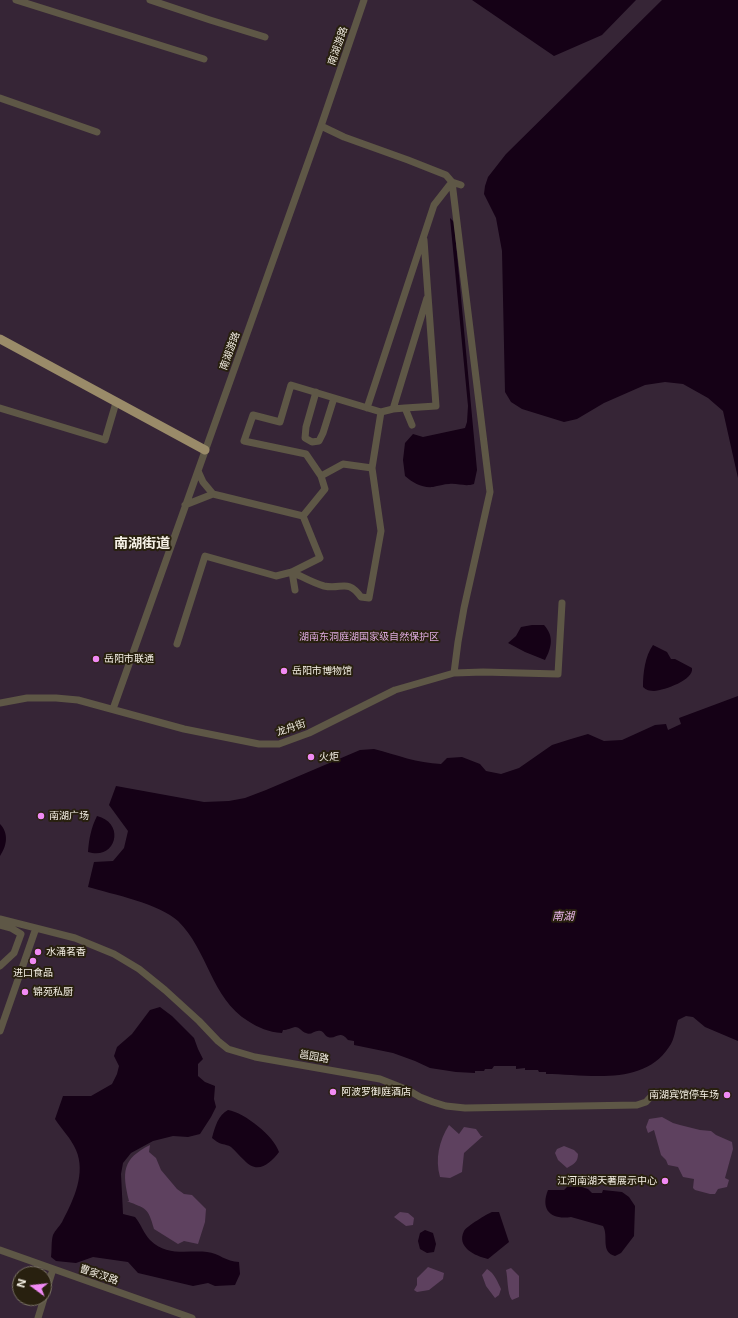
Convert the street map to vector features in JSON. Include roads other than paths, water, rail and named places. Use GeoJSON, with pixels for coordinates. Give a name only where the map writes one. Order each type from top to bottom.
{"type":"FeatureCollection","features":[{"type":"Feature","properties":{"kind":"main road"},"geometry":{"type":"LineString","coordinates":[[0,339],[204,452]]}},
{"type":"Feature","properties":{"kind":"main road"},"geometry":{"type":"LineString","coordinates":[[0,345],[204,452]]}},
{"type":"Feature","properties":{"kind":"street"},"geometry":{"type":"LineString","coordinates":[[16,0],[204,59]]}},
{"type":"Feature","properties":{"kind":"street"},"geometry":{"type":"LineString","coordinates":[[150,0],[265,37]]}},
{"type":"Feature","properties":{"kind":"street","name":"南湖游路"},"geometry":{"type":"LineString","coordinates":[[113,709],[364,0]]}},
{"type":"Feature","properties":{"kind":"street"},"geometry":{"type":"LineString","coordinates":[[0,98],[97,132]]}},
{"type":"Feature","properties":{"kind":"street"},"geometry":{"type":"LineString","coordinates":[[320,126],[446,175],[452,182],[461,186]]}},
{"type":"Feature","properties":{"kind":"street"},"geometry":{"type":"LineString","coordinates":[[367,408],[434,205],[452,182]]}},
{"type":"Feature","properties":{"kind":"street"},"geometry":{"type":"LineString","coordinates":[[452,182],[490,492],[464,608],[454,673]]}},
{"type":"Feature","properties":{"kind":"street"},"geometry":{"type":"LineString","coordinates":[[302,516],[325,489],[321,476],[306,454],[244,441],[253,415],[280,422],[291,385],[381,412],[393,409],[436,406],[424,235]]}},
{"type":"Feature","properties":{"kind":"street"},"geometry":{"type":"LineString","coordinates":[[393,409],[428,294]]}},
{"type":"Feature","properties":{"kind":"street"},"geometry":{"type":"LineString","coordinates":[[316,392],[306,427],[305,438],[312,442],[319,441],[324,433],[334,398]]}},
{"type":"Feature","properties":{"kind":"street"},"geometry":{"type":"LineString","coordinates":[[0,408],[105,440],[115,406]]}},
{"type":"Feature","properties":{"kind":"street"},"geometry":{"type":"LineString","coordinates":[[405,408],[412,425]]}},
{"type":"Feature","properties":{"kind":"street"},"geometry":{"type":"LineString","coordinates":[[292,572],[325,586],[346,585],[355,589],[360,596],[369,598],[381,531],[372,468],[381,412]]}},
{"type":"Feature","properties":{"kind":"street"},"geometry":{"type":"LineString","coordinates":[[321,476],[342,464],[372,468]]}},
{"type":"Feature","properties":{"kind":"street"},"geometry":{"type":"LineString","coordinates":[[198,471],[203,482],[213,494]]}},
{"type":"Feature","properties":{"kind":"street"},"geometry":{"type":"LineString","coordinates":[[185,505],[213,494],[302,516]]}},
{"type":"Feature","properties":{"kind":"street"},"geometry":{"type":"LineString","coordinates":[[177,644],[205,556],[276,576],[292,572],[320,558],[302,516]]}},
{"type":"Feature","properties":{"kind":"street"},"geometry":{"type":"LineString","coordinates":[[292,572],[295,590]]}},
{"type":"Feature","properties":{"kind":"street","name":"龙舟街"},"geometry":{"type":"LineString","coordinates":[[0,703],[27,698],[78,700],[191,730],[259,744],[279,744],[309,733],[395,690],[454,673],[483,672],[558,674],[562,604]]}},
{"type":"Feature","properties":{"kind":"street","name":"邕园路"},"geometry":{"type":"LineString","coordinates":[[0,918],[75,938],[114,954],[139,969],[165,990],[228,1049],[255,1057],[380,1079],[433,1102],[446,1106],[465,1108],[637,1105],[646,1102],[655,1092]]}},
{"type":"Feature","properties":{"kind":"street"},"geometry":{"type":"LineString","coordinates":[[0,925],[11,928],[21,934],[14,953],[0,966]]}},
{"type":"Feature","properties":{"kind":"street"},"geometry":{"type":"LineString","coordinates":[[0,1031],[36,928]]}},
{"type":"Feature","properties":{"kind":"street","name":"曹家汊路"},"geometry":{"type":"LineString","coordinates":[[0,1250],[192,1318]]}},
{"type":"Feature","properties":{"kind":"street"},"geometry":{"type":"LineString","coordinates":[[38,1318],[53,1269]]}},
{"type":"Feature","properties":{"kind":"water"},"geometry":{"type":"Polygon","coordinates":[[[472,0],[636,0],[602,35],[554,56],[472,0]]]}},
{"type":"Feature","properties":{"kind":"water"},"geometry":{"type":"Polygon","coordinates":[[[662,0],[738,0],[738,478],[723,411],[708,398],[683,384],[665,382],[645,385],[604,403],[577,419],[564,422],[522,409],[511,402],[505,392],[502,251],[496,218],[484,194],[488,177],[506,154],[662,0]]]}},
{"type":"Feature","properties":{"kind":"water"},"geometry":{"type":"Polygon","coordinates":[[[450,218],[454,222],[477,470],[474,484],[447,484],[425,487],[411,481],[405,476],[403,460],[405,443],[413,434],[423,437],[465,428],[467,422],[468,406],[450,218]]]}},
{"type":"Feature","properties":{"kind":"water"},"geometry":{"type":"Polygon","coordinates":[[[544,625],[551,637],[549,651],[545,660],[508,643],[516,636],[521,627],[544,625]]]}},
{"type":"Feature","properties":{"kind":"water"},"geometry":{"type":"Polygon","coordinates":[[[653,645],[667,652],[671,659],[675,659],[692,668],[688,677],[678,684],[659,690],[650,691],[645,689],[643,687],[643,676],[645,665],[650,649],[653,645]]]}},
{"type":"Feature","properties":{"kind":"water","name":"南湖"},"geometry":{"type":"Polygon","coordinates":[[[738,696],[738,1041],[705,1027],[693,1017],[686,1016],[678,1020],[671,1044],[658,1060],[645,1068],[629,1073],[613,1076],[596,1076],[546,1074],[546,1072],[539,1072],[538,1070],[525,1070],[525,1068],[516,1069],[516,1066],[494,1066],[492,1069],[475,1071],[475,1073],[456,1072],[430,1068],[393,1053],[354,1045],[354,1041],[348,1040],[342,1035],[331,1038],[319,1031],[308,1034],[295,1027],[283,1030],[282,1033],[272,1032],[256,1026],[248,1021],[226,1000],[196,946],[178,921],[170,915],[148,905],[88,887],[94,862],[113,861],[124,848],[128,831],[109,805],[116,786],[204,802],[229,801],[245,798],[266,790],[360,750],[374,749],[415,760],[441,764],[447,758],[462,757],[480,764],[486,771],[501,774],[519,768],[552,745],[588,734],[604,741],[622,740],[655,725],[666,724],[668,730],[681,724],[679,718],[738,696]]]}},
{"type":"Feature","properties":{"kind":"water"},"geometry":{"type":"Polygon","coordinates":[[[97,816],[106,820],[112,826],[114,840],[111,846],[105,851],[98,853],[88,852],[93,825],[97,816]]]}},
{"type":"Feature","properties":{"kind":"water"},"geometry":{"type":"Polygon","coordinates":[[[0,824],[5,831],[6,840],[0,856],[0,824]]]}},
{"type":"Feature","properties":{"kind":"water"},"geometry":{"type":"Polygon","coordinates":[[[160,1007],[172,1016],[194,1038],[203,1059],[198,1064],[198,1076],[205,1082],[215,1086],[214,1099],[216,1107],[200,1134],[188,1137],[173,1136],[153,1141],[131,1153],[123,1163],[121,1174],[123,1214],[135,1217],[150,1240],[163,1249],[177,1252],[207,1252],[230,1261],[239,1262],[240,1274],[235,1285],[215,1286],[208,1283],[193,1286],[138,1273],[128,1262],[93,1257],[76,1263],[56,1261],[51,1257],[53,1235],[62,1222],[75,1195],[80,1168],[79,1159],[72,1142],[55,1119],[63,1096],[91,1096],[112,1084],[119,1066],[114,1056],[117,1047],[132,1034],[150,1010],[160,1007]]]}},
{"type":"Feature","properties":{"kind":"water"},"geometry":{"type":"Polygon","coordinates":[[[228,1110],[250,1120],[271,1139],[279,1152],[267,1164],[254,1167],[231,1147],[219,1143],[212,1138],[219,1118],[228,1110]]]}},
{"type":"Feature","properties":{"kind":"water"},"geometry":{"type":"Polygon","coordinates":[[[579,1186],[588,1189],[592,1193],[602,1193],[603,1190],[622,1192],[629,1197],[635,1206],[634,1236],[621,1253],[615,1256],[610,1254],[608,1251],[603,1226],[571,1217],[558,1217],[549,1212],[546,1208],[545,1203],[548,1190],[564,1190],[567,1187],[579,1186]]]}},
{"type":"Feature","properties":{"kind":"water"},"geometry":{"type":"Polygon","coordinates":[[[492,1212],[499,1212],[509,1242],[488,1259],[478,1256],[468,1250],[462,1237],[464,1231],[469,1226],[492,1212]]]}},
{"type":"Feature","properties":{"kind":"water"},"geometry":{"type":"Polygon","coordinates":[[[425,1230],[433,1233],[436,1244],[434,1252],[427,1253],[420,1249],[418,1241],[420,1233],[425,1230]]]}},
{"type":"Feature","properties":{"kind":"place","name":"岳阳市联通"},"geometry":{"type":"Point","coordinates":[96,659]}},
{"type":"Feature","properties":{"kind":"place","name":"岳阳市博物馆"},"geometry":{"type":"Point","coordinates":[284,671]}},
{"type":"Feature","properties":{"kind":"place","name":"火炬"},"geometry":{"type":"Point","coordinates":[311,757]}},
{"type":"Feature","properties":{"kind":"place","name":"南湖广场"},"geometry":{"type":"Point","coordinates":[41,816]}},
{"type":"Feature","properties":{"kind":"place","name":"水涌茗香"},"geometry":{"type":"Point","coordinates":[38,952]}},
{"type":"Feature","properties":{"kind":"place","name":"进口食品"},"geometry":{"type":"Point","coordinates":[33,961]}},
{"type":"Feature","properties":{"kind":"place","name":"锦苑私厨"},"geometry":{"type":"Point","coordinates":[25,992]}},
{"type":"Feature","properties":{"kind":"place","name":"阿波罗御庭酒店"},"geometry":{"type":"Point","coordinates":[333,1092]}},
{"type":"Feature","properties":{"kind":"place","name":"南湖宾馆停车场"},"geometry":{"type":"Point","coordinates":[727,1095]}},
{"type":"Feature","properties":{"kind":"place","name":"江河南湖天著展示中心"},"geometry":{"type":"Point","coordinates":[665,1181]}},
{"type":"Feature","properties":{"kind":"district","name":"南湖街道"},"geometry":{"type":"Point","coordinates":[142,544]}},
{"type":"Feature","properties":{"kind":"park label","name":"湖南东洞庭湖国家级自然保护区"},"geometry":{"type":"Point","coordinates":[369,637]}}]}
